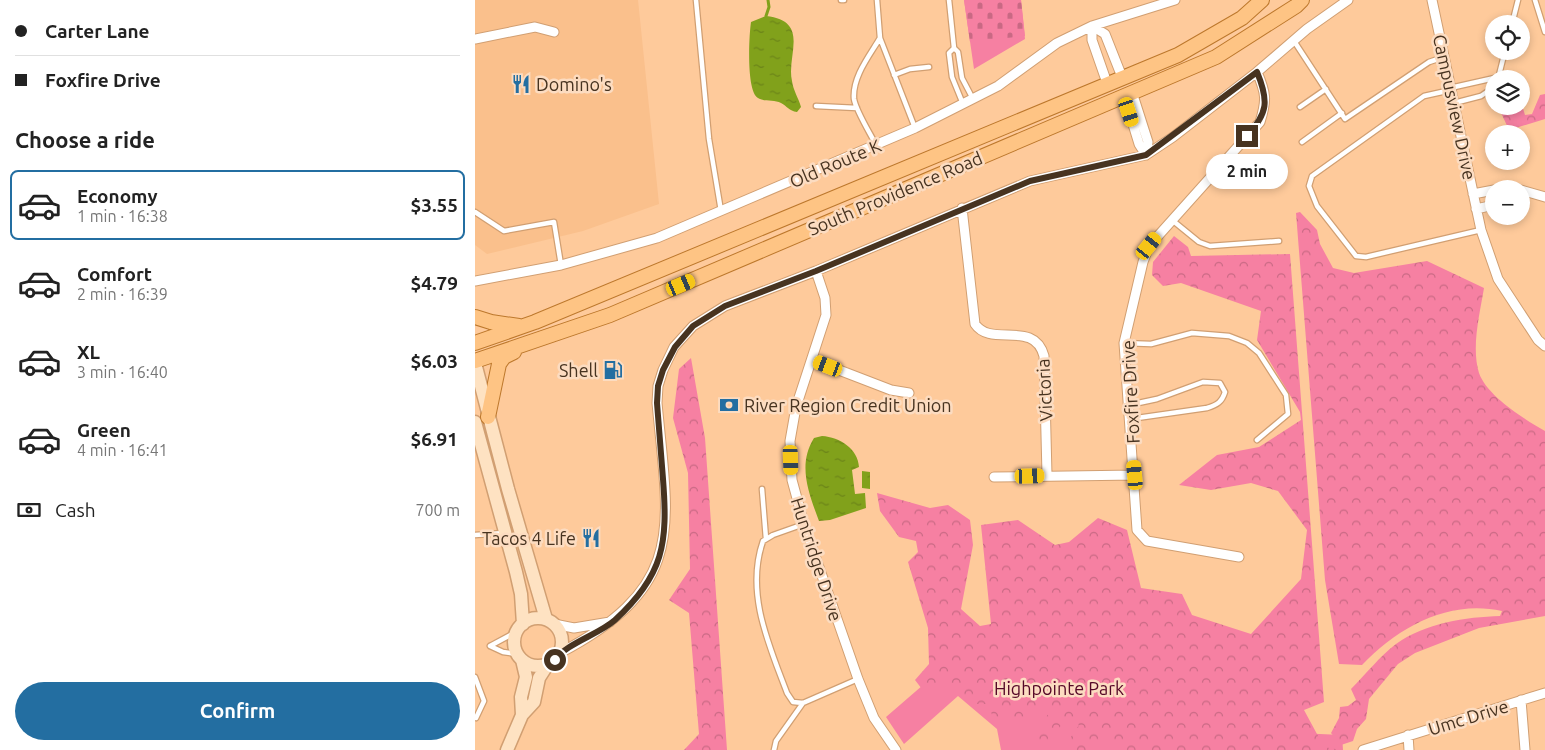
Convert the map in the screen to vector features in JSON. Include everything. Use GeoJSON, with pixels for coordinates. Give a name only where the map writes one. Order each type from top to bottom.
{"type":"FeatureCollection","features":[{"type":"Feature","properties":{"kind":"main road","name":"South Providence Road"},"geometry":{"type":"LineString","coordinates":[[475,343],[522,326],[1178,55],[1242,18],[1262,0]]}},
{"type":"Feature","properties":{"kind":"main road","name":"South Providence Road"},"geometry":{"type":"LineString","coordinates":[[475,362],[609,315],[1216,56],[1302,0]]}},
{"type":"Feature","properties":{"kind":"main road"},"geometry":{"type":"LineString","coordinates":[[1128,94],[1125,90],[1134,81],[1174,62],[1178,55]]}},
{"type":"Feature","properties":{"kind":"main road"},"geometry":{"type":"LineString","coordinates":[[1064,120],[1067,114],[1113,93],[1122,77]]}},
{"type":"Feature","properties":{"kind":"main road"},"geometry":{"type":"LineString","coordinates":[[475,317],[491,322],[522,326]]}},
{"type":"Feature","properties":{"kind":"main road"},"geometry":{"type":"LineString","coordinates":[[489,418],[499,364],[504,357],[525,345]]}},
{"type":"Feature","properties":{"kind":"street","name":"Old Route K"},"geometry":{"type":"LineString","coordinates":[[475,281],[561,265],[651,240],[877,146],[915,128],[998,86],[1057,43],[1092,26],[1175,0]]}},
{"type":"Feature","properties":{"kind":"street"},"geometry":{"type":"LineString","coordinates":[[507,750],[522,715],[534,702],[539,678],[548,664],[560,653],[594,635],[613,622],[636,600],[646,587],[663,548],[666,521],[657,403],[658,386],[668,358],[688,331],[725,306],[816,271],[1030,181],[1146,155],[1257,72],[1348,0]]}},
{"type":"Feature","properties":{"kind":"street","name":"Campusview Drive"},"geometry":{"type":"LineString","coordinates":[[1432,0],[1476,209],[1497,279],[1538,340],[1545,346]]}},
{"type":"Feature","properties":{"kind":"street"},"geometry":{"type":"LineString","coordinates":[[1092,26],[1105,34],[1122,77]]}},
{"type":"Feature","properties":{"kind":"street"},"geometry":{"type":"LineString","coordinates":[[1092,26],[1092,40],[1107,83]]}},
{"type":"Feature","properties":{"kind":"street"},"geometry":{"type":"LineString","coordinates":[[475,39],[535,27],[554,32]]}},
{"type":"Feature","properties":{"kind":"street","name":"Foxfire Drive"},"geometry":{"type":"LineString","coordinates":[[1239,556],[1147,541],[1141,537],[1135,522],[1135,475],[1124,343],[1143,262],[1149,246],[1171,219],[1260,122],[1266,105],[1264,89],[1257,72]]}},
{"type":"Feature","properties":{"kind":"street"},"geometry":{"type":"LineString","coordinates":[[1128,94],[1139,144],[1146,155]]}},
{"type":"Feature","properties":{"kind":"street"},"geometry":{"type":"LineString","coordinates":[[1473,194],[1485,192]]}},
{"type":"Feature","properties":{"kind":"street"},"geometry":{"type":"LineString","coordinates":[[1530,194],[1545,197]]}},
{"type":"Feature","properties":{"kind":"street"},"geometry":{"type":"LineString","coordinates":[[1476,209],[1485,207]]}},
{"type":"Feature","properties":{"kind":"street","name":"Victoria"},"geometry":{"type":"LineString","coordinates":[[962,208],[975,324],[984,332],[1032,338],[1042,348],[1044,356],[1047,475]]}},
{"type":"Feature","properties":{"kind":"street","name":"Huntridge Drive"},"geometry":{"type":"LineString","coordinates":[[816,271],[825,298],[826,315],[813,360],[796,407],[791,441],[792,480],[804,524],[858,679],[874,718],[897,750]]}},
{"type":"Feature","properties":{"kind":"street"},"geometry":{"type":"LineString","coordinates":[[813,360],[891,390],[909,393]]}},
{"type":"Feature","properties":{"kind":"street"},"geometry":{"type":"LineString","coordinates":[[475,362],[489,418],[550,621],[558,628],[563,641],[560,653]]}},
{"type":"Feature","properties":{"kind":"street"},"geometry":{"type":"LineString","coordinates":[[475,422],[477,437],[521,594],[519,628],[514,643],[525,677],[521,697],[522,715]]}},
{"type":"Feature","properties":{"kind":"street"},"geometry":{"type":"LineString","coordinates":[[994,477],[1135,475]]}},
{"type":"Feature","properties":{"kind":"street"},"geometry":{"type":"LineString","coordinates":[[519,628],[538,618],[574,628],[613,622]]}},
{"type":"Feature","properties":{"kind":"street"},"geometry":{"type":"LineString","coordinates":[[520,657],[535,666],[548,664]]}},
{"type":"Feature","properties":{"kind":"street","name":"Umc Drive"},"geometry":{"type":"LineString","coordinates":[[1363,750],[1545,693]]}},
{"type":"Feature","properties":{"kind":"street"},"geometry":{"type":"LineString","coordinates":[[1521,700],[1525,750]]}},
{"type":"Feature","properties":{"kind":"street"},"geometry":{"type":"LineString","coordinates":[[1408,735],[1409,750]]}},
{"type":"Feature","properties":{"kind":"lane"},"geometry":{"type":"LineString","coordinates":[[696,0],[709,139],[721,211]]}},
{"type":"Feature","properties":{"kind":"lane"},"geometry":{"type":"LineString","coordinates":[[877,0],[880,38],[915,128]]}},
{"type":"Feature","properties":{"kind":"lane"},"geometry":{"type":"LineString","coordinates":[[949,0],[954,48],[958,52],[962,78],[973,99]]}},
{"type":"Feature","properties":{"kind":"lane"},"geometry":{"type":"LineString","coordinates":[[1514,15],[1518,0]]}},
{"type":"Feature","properties":{"kind":"lane"},"geometry":{"type":"LineString","coordinates":[[1535,0],[1545,32]]}},
{"type":"Feature","properties":{"kind":"lane"},"geometry":{"type":"LineString","coordinates":[[877,146],[857,108],[854,98],[856,84],[880,38]]}},
{"type":"Feature","properties":{"kind":"lane"},"geometry":{"type":"LineString","coordinates":[[1294,41],[1345,119],[1429,62],[1444,57]]}},
{"type":"Feature","properties":{"kind":"lane"},"geometry":{"type":"LineString","coordinates":[[954,48],[949,53],[952,77],[963,104]]}},
{"type":"Feature","properties":{"kind":"lane"},"geometry":{"type":"LineString","coordinates":[[894,75],[910,69],[929,67]]}},
{"type":"Feature","properties":{"kind":"lane"},"geometry":{"type":"LineString","coordinates":[[1481,230],[1366,257],[1357,256],[1317,206],[1309,186],[1312,176],[1424,96],[1485,81]]}},
{"type":"Feature","properties":{"kind":"lane"},"geometry":{"type":"LineString","coordinates":[[1300,107],[1326,89]]}},
{"type":"Feature","properties":{"kind":"lane"},"geometry":{"type":"LineString","coordinates":[[1453,103],[1485,94]]}},
{"type":"Feature","properties":{"kind":"lane"},"geometry":{"type":"LineString","coordinates":[[816,106],[857,108]]}},
{"type":"Feature","properties":{"kind":"lane"},"geometry":{"type":"LineString","coordinates":[[1302,142],[1342,113]]}},
{"type":"Feature","properties":{"kind":"lane"},"geometry":{"type":"LineString","coordinates":[[475,212],[504,231],[554,222],[561,265]]}},
{"type":"Feature","properties":{"kind":"lane"},"geometry":{"type":"LineString","coordinates":[[1171,219],[1199,242],[1211,246],[1279,241]]}},
{"type":"Feature","properties":{"kind":"lane"},"geometry":{"type":"LineString","coordinates":[[1124,343],[1151,344],[1192,333],[1229,336],[1247,343],[1259,353],[1286,395],[1288,414],[1257,440]]}},
{"type":"Feature","properties":{"kind":"lane"},"geometry":{"type":"LineString","coordinates":[[1129,405],[1157,398],[1203,382],[1220,383],[1225,392],[1223,399],[1207,408],[1130,419]]}},
{"type":"Feature","properties":{"kind":"lane"},"geometry":{"type":"LineString","coordinates":[[762,489],[765,539],[758,554],[755,571],[762,625],[787,693],[793,702],[803,703],[858,679]]}},
{"type":"Feature","properties":{"kind":"lane"},"geometry":{"type":"LineString","coordinates":[[765,539],[804,524]]}},
{"type":"Feature","properties":{"kind":"lane"},"geometry":{"type":"LineString","coordinates":[[475,535],[505,533]]}},
{"type":"Feature","properties":{"kind":"lane"},"geometry":{"type":"LineString","coordinates":[[519,628],[490,646],[520,657]]}},
{"type":"Feature","properties":{"kind":"lane"},"geometry":{"type":"LineString","coordinates":[[475,677],[484,702],[475,719]]}},
{"type":"Feature","properties":{"kind":"lane"},"geometry":{"type":"LineString","coordinates":[[774,750],[776,742],[803,703]]}},
{"type":"Feature","properties":{"kind":"shaded area"},"geometry":{"type":"Polygon","coordinates":[[[475,0],[638,0],[659,204],[583,231],[487,254],[475,245],[475,0]]]}},
{"type":"Feature","properties":{"kind":"green space"},"geometry":{"type":"Polygon","coordinates":[[[964,0],[1021,0],[1025,39],[974,69],[964,0]]]}},
{"type":"Feature","properties":{"kind":"green space"},"geometry":{"type":"Polygon","coordinates":[[[964,0],[1021,0],[1025,36],[970,42],[964,0]]]}},
{"type":"Feature","properties":{"kind":"green space"},"geometry":{"type":"Polygon","coordinates":[[[1545,94],[1545,119],[1525,125],[1507,125],[1502,115],[1532,114],[1540,95],[1545,94]]]}},
{"type":"Feature","properties":{"kind":"green space"},"geometry":{"type":"Polygon","coordinates":[[[1300,212],[1317,230],[1320,244],[1333,268],[1354,273],[1427,261],[1484,288],[1476,341],[1479,373],[1483,382],[1507,406],[1545,431],[1545,616],[1479,628],[1415,653],[1398,664],[1369,699],[1366,719],[1357,729],[1353,741],[1341,745],[1331,733],[1339,718],[1340,707],[1348,706],[1356,700],[1351,689],[1396,644],[1433,626],[1446,622],[1500,616],[1502,611],[1482,608],[1444,613],[1408,628],[1376,651],[1362,665],[1339,664],[1325,580],[1296,213],[1300,212]]]}},
{"type":"Feature","properties":{"kind":"green space"},"geometry":{"type":"Polygon","coordinates":[[[1174,236],[1188,247],[1191,256],[1290,254],[1324,702],[1304,710],[1324,747],[1341,750],[1124,750],[1120,745],[1101,743],[1094,750],[1062,750],[1079,725],[1069,715],[1046,745],[1031,734],[1052,710],[1042,703],[1030,720],[993,723],[990,704],[973,704],[944,677],[925,693],[915,680],[929,664],[928,628],[908,562],[918,552],[916,541],[899,537],[880,511],[877,493],[930,508],[948,505],[970,520],[973,545],[961,609],[980,626],[991,624],[981,525],[1018,520],[1055,545],[1069,542],[1098,518],[1127,530],[1141,588],[1182,594],[1192,615],[1251,634],[1301,579],[1307,530],[1278,491],[1251,483],[1211,490],[1179,485],[1217,455],[1259,447],[1301,420],[1300,412],[1257,340],[1261,311],[1181,283],[1163,286],[1152,275],[1153,262],[1174,236]]]}},
{"type":"Feature","properties":{"kind":"green space"},"geometry":{"type":"Polygon","coordinates":[[[691,358],[705,438],[727,750],[684,750],[699,734],[689,613],[669,600],[690,569],[688,473],[673,418],[679,369],[691,358]]]}},
{"type":"Feature","properties":{"kind":"green space","name":"Highpointe Park"},"geometry":{"type":"Polygon","coordinates":[[[989,628],[1255,731],[1342,735],[1343,750],[1001,750],[997,729],[958,696],[904,744],[886,717],[989,628]]]}},
{"type":"Feature","properties":{"kind":"water"},"geometry":{"type":"Polygon","coordinates":[[[766,16],[780,19],[788,25],[792,32],[794,41],[792,81],[801,107],[797,112],[778,102],[760,99],[754,93],[749,62],[751,22],[766,16]]]}},
{"type":"Feature","properties":{"kind":"water"},"geometry":{"type":"Polygon","coordinates":[[[822,436],[835,439],[852,450],[859,467],[852,470],[855,494],[865,493],[866,508],[830,520],[819,521],[806,479],[805,469],[809,448],[814,438],[822,436]]]}},
{"type":"Feature","properties":{"kind":"water"},"geometry":{"type":"Polygon","coordinates":[[[862,471],[870,472],[870,489],[862,488],[862,471]]]}},
{"type":"Feature","properties":{"kind":"waterway"},"geometry":{"type":"LineString","coordinates":[[766,16],[769,7],[768,0]]}},
{"type":"Feature","properties":{"kind":"place","name":"Domino's"},"geometry":{"type":"Point","coordinates":[521,84]}},
{"type":"Feature","properties":{"kind":"place","name":"Shell"},"geometry":{"type":"Point","coordinates":[613,370]}},
{"type":"Feature","properties":{"kind":"place","name":"River Region Credit Union"},"geometry":{"type":"Point","coordinates":[729,405]}},
{"type":"Feature","properties":{"kind":"place","name":"Tacos 4 Life"},"geometry":{"type":"Point","coordinates":[591,538]}},
{"type":"Feature","properties":{"kind":"route"},"geometry":{"type":"LineString","coordinates":[[555,660],[560,653],[594,635],[613,622],[636,600],[646,587],[656,567],[663,548],[666,521],[657,403],[658,386],[668,358],[683,335],[693,326],[725,306],[816,271],[1030,181],[1146,155],[1173,137],[1257,72],[1264,89],[1266,105],[1260,122],[1247,136]]}}]}
